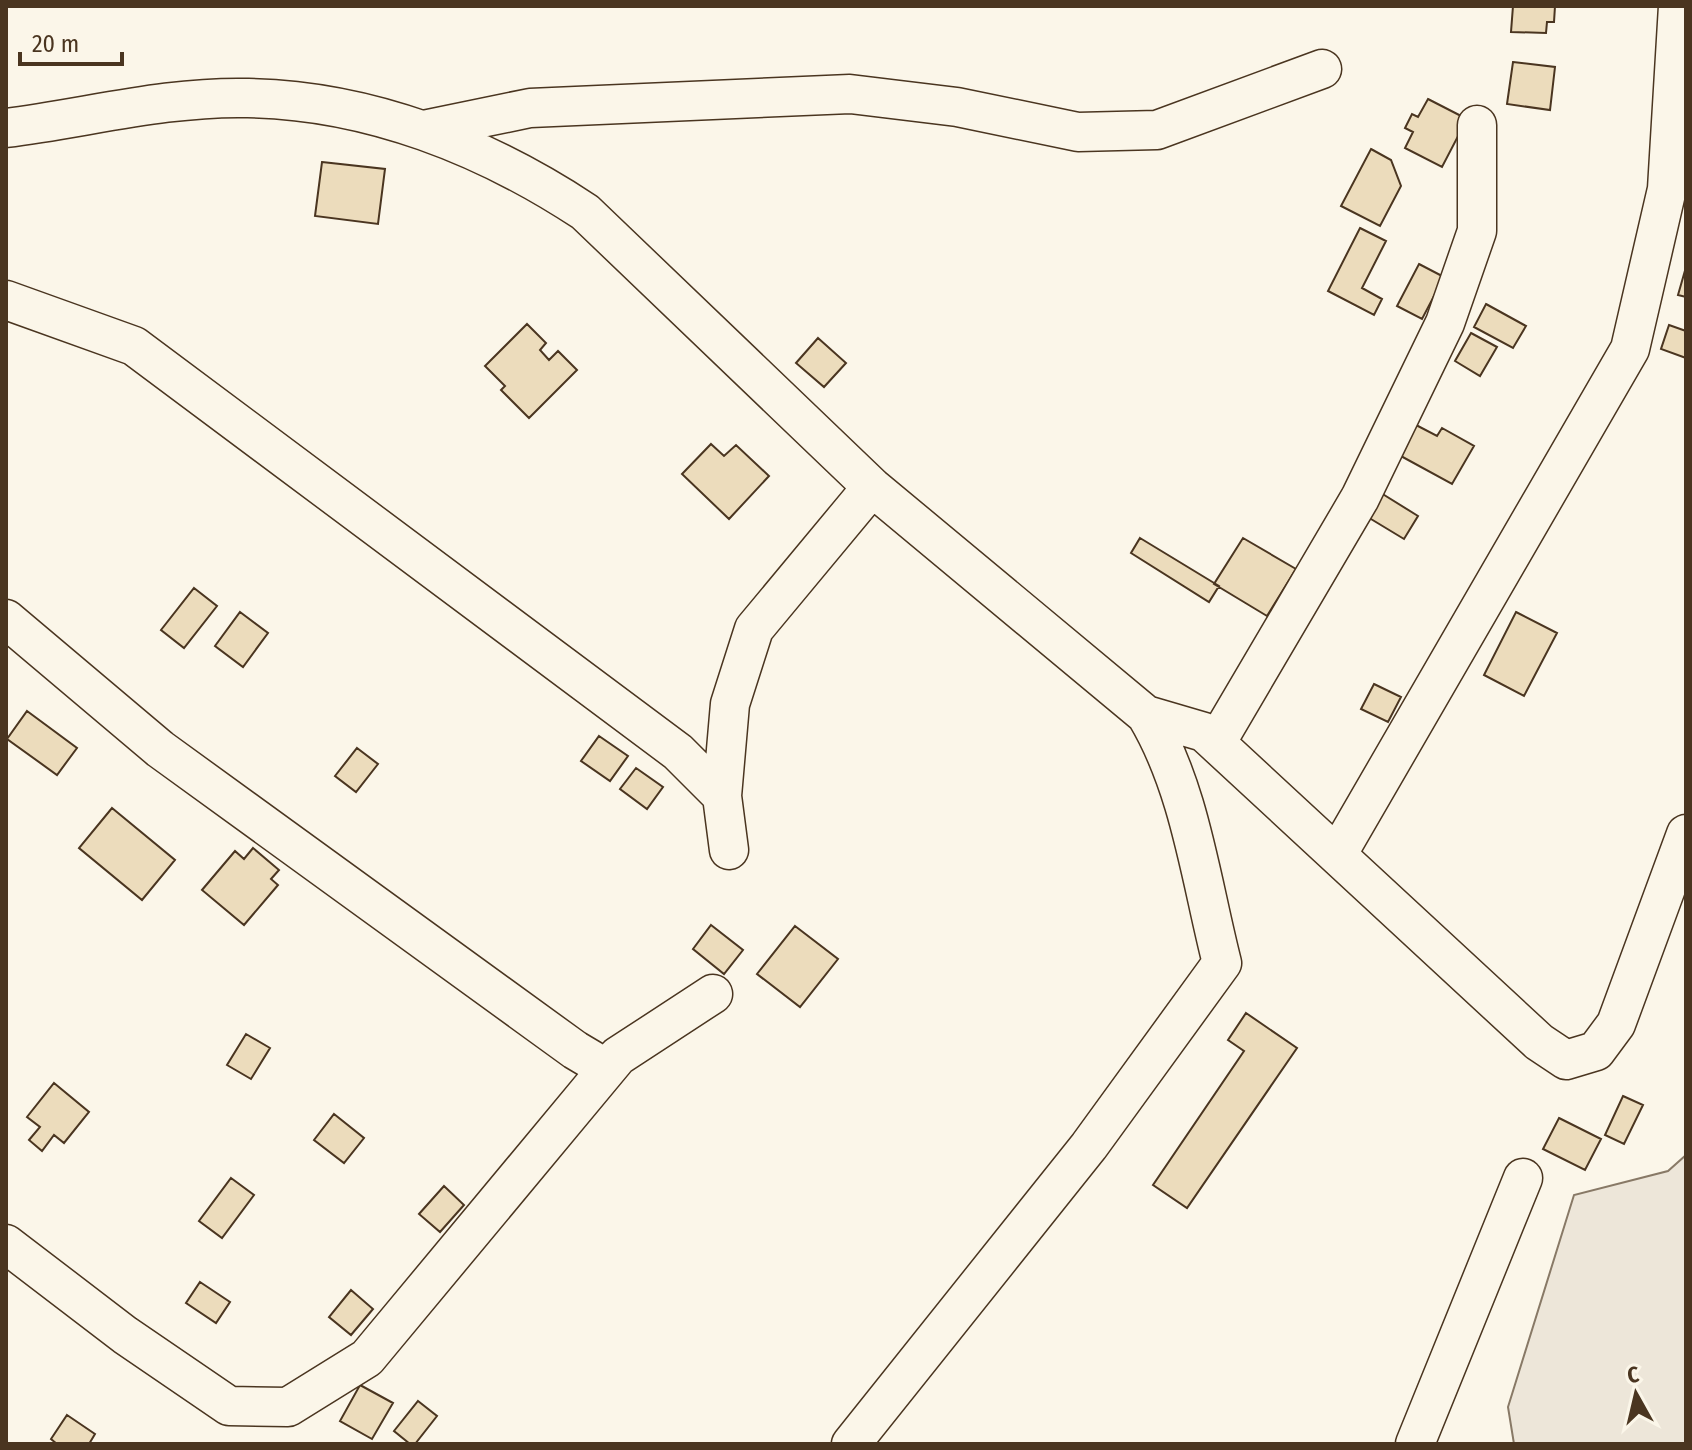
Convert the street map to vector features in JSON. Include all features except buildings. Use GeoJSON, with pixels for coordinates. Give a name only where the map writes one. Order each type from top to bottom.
{"type":"FeatureCollection","features":[{"type":"Feature","properties":{"kind":"lane"},"geometry":{"type":"LineString","coordinates":[[1337,855],[1630,349],[1667,189],[1678,6]]}},
{"type":"Feature","properties":{"kind":"lane"},"geometry":{"type":"LineString","coordinates":[[423,130],[530,108],[850,94],[957,107],[1078,132],[1157,130],[1322,69]]}},
{"type":"Feature","properties":{"kind":"lane"},"geometry":{"type":"LineString","coordinates":[[6,128],[123,110],[248,98],[352,110],[423,130],[492,157],[538,181],[585,212],[872,487],[1146,715],[1166,749],[1178,785],[1222,963],[1089,1146],[851,1444]]}},
{"type":"Feature","properties":{"kind":"lane"},"geometry":{"type":"LineString","coordinates":[[1216,743],[1360,498],[1445,323],[1477,231],[1477,125]]}},
{"type":"Feature","properties":{"kind":"lane"},"geometry":{"type":"LineString","coordinates":[[6,300],[134,346],[678,752],[722,796]]}},
{"type":"Feature","properties":{"kind":"lane"},"geometry":{"type":"LineString","coordinates":[[729,850],[722,796],[730,704],[754,629],[872,487]]}},
{"type":"Feature","properties":{"kind":"lane"},"geometry":{"type":"LineString","coordinates":[[6,619],[160,749],[575,1050],[607,1069]]}},
{"type":"Feature","properties":{"kind":"lane"},"geometry":{"type":"LineString","coordinates":[[1146,715],[1204,732],[1539,1042],[1566,1060],[1596,1051],[1616,1024],[1686,834]]}},
{"type":"Feature","properties":{"kind":"lane"},"geometry":{"type":"LineString","coordinates":[[6,1244],[125,1335],[229,1406],[288,1407],[367,1358],[618,1056],[713,994]]}},
{"type":"Feature","properties":{"kind":"lane"},"geometry":{"type":"LineString","coordinates":[[1415,1444],[1523,1178]]}},
{"type":"Feature","properties":{"kind":"shaded area"},"geometry":{"type":"Polygon","coordinates":[[[1686,1155],[1686,1444],[1514,1444],[1508,1407],[1574,1195],[1668,1171],[1686,1155]]]}}]}
